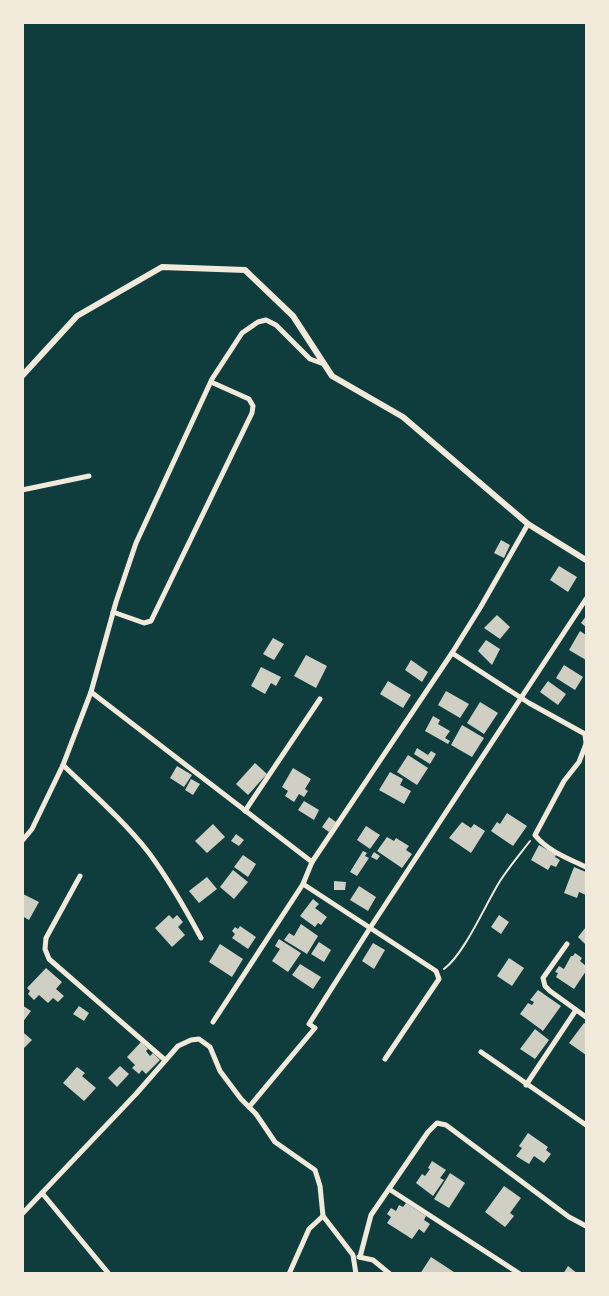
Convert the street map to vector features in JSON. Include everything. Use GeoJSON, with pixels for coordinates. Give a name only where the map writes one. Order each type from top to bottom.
{"type":"FeatureCollection","features":[{"type":"Feature","properties":{"kind":"street"},"geometry":{"type":"LineString","coordinates":[[22,376],[77,316],[162,267],[245,270],[293,316],[332,376],[403,417],[528,524],[586,560]]}},
{"type":"Feature","properties":{"kind":"street"},"geometry":{"type":"LineString","coordinates":[[22,841],[32,829],[63,766],[91,692],[113,612],[136,543],[211,382],[242,333],[258,322],[266,320],[276,325],[310,359],[325,364]]}},
{"type":"Feature","properties":{"kind":"street"},"geometry":{"type":"LineString","coordinates":[[113,612],[144,623],[151,621],[252,413],[249,399],[211,382]]}},
{"type":"Feature","properties":{"kind":"street"},"geometry":{"type":"LineString","coordinates":[[22,490],[89,476]]}},
{"type":"Feature","properties":{"kind":"street"},"geometry":{"type":"LineString","coordinates":[[213,1022],[303,884],[312,862],[452,653],[528,524]]}},
{"type":"Feature","properties":{"kind":"street"},"geometry":{"type":"LineString","coordinates":[[249,1107],[315,1028],[309,1024],[586,599]]}},
{"type":"Feature","properties":{"kind":"street"},"geometry":{"type":"LineString","coordinates":[[452,653],[521,698],[585,734],[586,743],[579,762],[564,781],[534,835],[547,847],[586,867]]}},
{"type":"Feature","properties":{"kind":"street"},"geometry":{"type":"LineString","coordinates":[[91,692],[312,862]]}},
{"type":"Feature","properties":{"kind":"street"},"geometry":{"type":"LineString","coordinates":[[245,811],[320,699]]}},
{"type":"Feature","properties":{"kind":"street"},"geometry":{"type":"LineString","coordinates":[[63,766],[103,803],[148,851],[179,896],[201,938]]}},
{"type":"Feature","properties":{"kind":"street"},"geometry":{"type":"LineString","coordinates":[[80,876],[46,938],[44,949],[49,959],[165,1060]]}},
{"type":"Feature","properties":{"kind":"street"},"geometry":{"type":"LineString","coordinates":[[303,884],[436,971],[438,979],[385,1059]]}},
{"type":"Feature","properties":{"kind":"street"},"geometry":{"type":"LineString","coordinates":[[568,944],[543,978],[545,986],[550,991],[586,1017]]}},
{"type":"Feature","properties":{"kind":"street"},"geometry":{"type":"LineString","coordinates":[[526,1085],[576,1010]]}},
{"type":"Feature","properties":{"kind":"street"},"geometry":{"type":"LineString","coordinates":[[22,1214],[178,1046],[191,1040],[199,1039],[210,1047],[220,1071],[240,1099],[256,1114],[275,1142],[315,1170],[320,1186],[323,1216],[353,1255],[356,1274]]}},
{"type":"Feature","properties":{"kind":"street"},"geometry":{"type":"LineString","coordinates":[[480,1052],[586,1126]]}},
{"type":"Feature","properties":{"kind":"street"},"geometry":{"type":"LineString","coordinates":[[360,1257],[371,1215],[428,1132],[437,1123],[446,1125],[568,1217],[586,1226]]}},
{"type":"Feature","properties":{"kind":"street"},"geometry":{"type":"LineString","coordinates":[[389,1189],[520,1274]]}},
{"type":"Feature","properties":{"kind":"street"},"geometry":{"type":"LineString","coordinates":[[42,1193],[109,1274]]}},
{"type":"Feature","properties":{"kind":"street"},"geometry":{"type":"LineString","coordinates":[[289,1274],[309,1229],[323,1216]]}},
{"type":"Feature","properties":{"kind":"street"},"geometry":{"type":"LineString","coordinates":[[353,1255],[372,1260],[390,1274]]}},
{"type":"Feature","properties":{"kind":"path"},"geometry":{"type":"LineString","coordinates":[[437,974],[450,964],[501,879],[534,835]]}},
{"type":"Feature","properties":{"kind":"building"},"geometry":{"type":"Polygon","coordinates":[[[501,540],[510,545],[504,558],[494,553],[501,540]]]}},
{"type":"Feature","properties":{"kind":"building"},"geometry":{"type":"Polygon","coordinates":[[[559,566],[577,577],[568,592],[550,580],[559,566]]]}},
{"type":"Feature","properties":{"kind":"building"},"geometry":{"type":"Polygon","coordinates":[[[497,615],[510,627],[500,639],[484,628],[497,615]]]}},
{"type":"Feature","properties":{"kind":"building"},"geometry":{"type":"Polygon","coordinates":[[[586,616],[586,627],[581,623],[586,616]]]}},
{"type":"Feature","properties":{"kind":"building"},"geometry":{"type":"Polygon","coordinates":[[[580,631],[586,635],[586,660],[569,650],[580,631]]]}},
{"type":"Feature","properties":{"kind":"building"},"geometry":{"type":"Polygon","coordinates":[[[273,638],[284,644],[274,660],[263,654],[273,638]]]}},
{"type":"Feature","properties":{"kind":"building"},"geometry":{"type":"Polygon","coordinates":[[[486,640],[500,649],[492,665],[478,651],[486,640]]]}},
{"type":"Feature","properties":{"kind":"building"},"geometry":{"type":"Polygon","coordinates":[[[306,655],[327,666],[316,688],[294,676],[306,655]]]}},
{"type":"Feature","properties":{"kind":"building"},"geometry":{"type":"Polygon","coordinates":[[[411,660],[428,672],[422,682],[405,670],[411,660]]]}},
{"type":"Feature","properties":{"kind":"building"},"geometry":{"type":"Polygon","coordinates":[[[564,665],[583,677],[575,690],[556,678],[564,665]]]}},
{"type":"Feature","properties":{"kind":"building"},"geometry":{"type":"Polygon","coordinates":[[[261,667],[281,677],[276,686],[271,683],[265,694],[251,686],[261,667]]]}},
{"type":"Feature","properties":{"kind":"building"},"geometry":{"type":"Polygon","coordinates":[[[388,681],[411,695],[403,708],[380,694],[388,681]]]}},
{"type":"Feature","properties":{"kind":"building"},"geometry":{"type":"Polygon","coordinates":[[[548,681],[566,694],[558,705],[540,692],[548,681]]]}},
{"type":"Feature","properties":{"kind":"building"},"geometry":{"type":"Polygon","coordinates":[[[446,691],[469,704],[460,718],[438,705],[446,691]]]}},
{"type":"Feature","properties":{"kind":"building"},"geometry":{"type":"Polygon","coordinates":[[[480,702],[498,713],[484,734],[467,723],[480,702]]]}},
{"type":"Feature","properties":{"kind":"building"},"geometry":{"type":"Polygon","coordinates":[[[433,716],[440,720],[438,724],[450,731],[445,738],[450,741],[448,744],[425,731],[433,716]]]}},
{"type":"Feature","properties":{"kind":"building"},"geometry":{"type":"Polygon","coordinates":[[[462,725],[484,738],[472,757],[451,745],[462,725]]]}},
{"type":"Feature","properties":{"kind":"building"},"geometry":{"type":"Polygon","coordinates":[[[417,748],[428,755],[431,751],[436,754],[430,764],[414,754],[417,748]]]}},
{"type":"Feature","properties":{"kind":"building"},"geometry":{"type":"Polygon","coordinates":[[[408,755],[428,768],[417,785],[397,772],[408,755]]]}},
{"type":"Feature","properties":{"kind":"building"},"geometry":{"type":"Polygon","coordinates":[[[255,763],[267,774],[248,795],[236,784],[255,763]]]}},
{"type":"Feature","properties":{"kind":"building"},"geometry":{"type":"Polygon","coordinates":[[[177,766],[192,775],[184,787],[170,778],[177,766]]]}},
{"type":"Feature","properties":{"kind":"building"},"geometry":{"type":"Polygon","coordinates":[[[293,768],[311,779],[305,789],[308,791],[304,797],[299,794],[294,802],[285,796],[288,791],[282,787],[293,768]]]}},
{"type":"Feature","properties":{"kind":"building"},"geometry":{"type":"Polygon","coordinates":[[[390,772],[403,779],[400,785],[411,791],[404,804],[379,790],[390,772]]]}},
{"type":"Feature","properties":{"kind":"building"},"geometry":{"type":"Polygon","coordinates":[[[191,779],[200,784],[193,795],[185,790],[191,779]]]}},
{"type":"Feature","properties":{"kind":"building"},"geometry":{"type":"Polygon","coordinates":[[[304,801],[319,810],[314,820],[298,810],[304,801]]]}},
{"type":"Feature","properties":{"kind":"building"},"geometry":{"type":"Polygon","coordinates":[[[507,813],[527,826],[513,846],[491,831],[497,822],[500,824],[507,813]]]}},
{"type":"Feature","properties":{"kind":"building"},"geometry":{"type":"Polygon","coordinates":[[[329,817],[336,822],[329,832],[322,827],[329,817]]]}},
{"type":"Feature","properties":{"kind":"building"},"geometry":{"type":"Polygon","coordinates":[[[462,822],[471,828],[474,824],[485,831],[471,853],[449,838],[462,822]]]}},
{"type":"Feature","properties":{"kind":"building"},"geometry":{"type":"Polygon","coordinates":[[[213,824],[225,837],[207,853],[195,841],[213,824]]]}},
{"type":"Feature","properties":{"kind":"building"},"geometry":{"type":"Polygon","coordinates":[[[366,826],[380,835],[370,849],[357,840],[366,826]]]}},
{"type":"Feature","properties":{"kind":"building"},"geometry":{"type":"Polygon","coordinates":[[[236,834],[244,840],[239,846],[231,841],[236,834]]]}},
{"type":"Feature","properties":{"kind":"building"},"geometry":{"type":"Polygon","coordinates":[[[387,837],[394,841],[396,838],[409,846],[406,850],[412,854],[402,868],[377,851],[387,837]]]}},
{"type":"Feature","properties":{"kind":"building"},"geometry":{"type":"Polygon","coordinates":[[[539,845],[556,855],[555,857],[560,860],[556,867],[551,865],[548,870],[531,860],[539,845]]]}},
{"type":"Feature","properties":{"kind":"building"},"geometry":{"type":"Polygon","coordinates":[[[363,851],[367,853],[365,856],[369,858],[357,876],[350,872],[363,851]]]}},
{"type":"Feature","properties":{"kind":"building"},"geometry":{"type":"Polygon","coordinates":[[[374,852],[380,856],[377,860],[371,857],[374,852]]]}},
{"type":"Feature","properties":{"kind":"building"},"geometry":{"type":"Polygon","coordinates":[[[243,855],[256,864],[248,877],[234,867],[243,855]]]}},
{"type":"Feature","properties":{"kind":"building"},"geometry":{"type":"Polygon","coordinates":[[[574,867],[586,872],[586,895],[579,892],[577,898],[564,893],[574,867]]]}},
{"type":"Feature","properties":{"kind":"building"},"geometry":{"type":"Polygon","coordinates":[[[233,870],[248,882],[234,899],[220,887],[233,870]]]}},
{"type":"Feature","properties":{"kind":"building"},"geometry":{"type":"Polygon","coordinates":[[[207,877],[217,889],[199,903],[189,891],[207,877]]]}},
{"type":"Feature","properties":{"kind":"building"},"geometry":{"type":"Polygon","coordinates":[[[334,881],[346,882],[345,890],[334,890],[334,881]]]}},
{"type":"Feature","properties":{"kind":"building"},"geometry":{"type":"Polygon","coordinates":[[[359,886],[376,897],[368,911],[350,900],[359,886]]]}},
{"type":"Feature","properties":{"kind":"building"},"geometry":{"type":"Polygon","coordinates":[[[23,894],[39,902],[29,920],[22,916],[23,894]]]}},
{"type":"Feature","properties":{"kind":"building"},"geometry":{"type":"Polygon","coordinates":[[[313,899],[319,904],[315,908],[327,917],[321,925],[318,923],[315,927],[300,916],[313,899]]]}},
{"type":"Feature","properties":{"kind":"building"},"geometry":{"type":"Polygon","coordinates":[[[169,915],[173,919],[177,915],[183,922],[178,927],[185,935],[172,947],[155,928],[169,915]]]}},
{"type":"Feature","properties":{"kind":"building"},"geometry":{"type":"Polygon","coordinates":[[[499,915],[509,922],[501,934],[491,927],[499,915]]]}},
{"type":"Feature","properties":{"kind":"building"},"geometry":{"type":"Polygon","coordinates":[[[301,924],[318,936],[307,954],[284,940],[289,933],[294,936],[301,924]]]}},
{"type":"Feature","properties":{"kind":"building"},"geometry":{"type":"Polygon","coordinates":[[[240,926],[256,937],[248,949],[232,938],[235,934],[232,931],[235,927],[238,929],[240,926]]]}},
{"type":"Feature","properties":{"kind":"building"},"geometry":{"type":"Polygon","coordinates":[[[586,927],[586,945],[578,937],[586,927]]]}},
{"type":"Feature","properties":{"kind":"building"},"geometry":{"type":"Polygon","coordinates":[[[279,939],[301,953],[288,972],[272,961],[280,949],[275,946],[279,939]]]}},
{"type":"Feature","properties":{"kind":"building"},"geometry":{"type":"Polygon","coordinates":[[[319,942],[331,950],[324,962],[311,954],[319,942]]]}},
{"type":"Feature","properties":{"kind":"building"},"geometry":{"type":"Polygon","coordinates":[[[373,943],[385,950],[374,969],[362,961],[373,943]]]}},
{"type":"Feature","properties":{"kind":"building"},"geometry":{"type":"Polygon","coordinates":[[[220,944],[243,959],[232,977],[209,962],[220,944]]]}},
{"type":"Feature","properties":{"kind":"building"},"geometry":{"type":"Polygon","coordinates":[[[575,953],[582,958],[580,961],[586,966],[586,971],[574,989],[556,977],[558,973],[555,972],[559,966],[564,969],[571,956],[575,953]]]}},
{"type":"Feature","properties":{"kind":"building"},"geometry":{"type":"Polygon","coordinates":[[[509,958],[524,968],[512,986],[497,976],[509,958]]]}},
{"type":"Feature","properties":{"kind":"building"},"geometry":{"type":"Polygon","coordinates":[[[300,964],[321,977],[313,989],[292,975],[300,964]]]}},
{"type":"Feature","properties":{"kind":"building"},"geometry":{"type":"Polygon","coordinates":[[[46,968],[62,982],[56,989],[64,996],[58,1002],[53,998],[48,1003],[39,995],[34,1000],[28,994],[30,991],[27,988],[46,968]]]}},
{"type":"Feature","properties":{"kind":"building"},"geometry":{"type":"Polygon","coordinates":[[[538,990],[561,1006],[543,1031],[520,1014],[528,1003],[532,1005],[534,1002],[530,1000],[538,990]]]}},
{"type":"Feature","properties":{"kind":"building"},"geometry":{"type":"Polygon","coordinates":[[[22,1005],[31,1011],[22,1023],[22,1005]]]}},
{"type":"Feature","properties":{"kind":"building"},"geometry":{"type":"Polygon","coordinates":[[[79,1006],[89,1013],[84,1021],[73,1014],[79,1006]]]}},
{"type":"Feature","properties":{"kind":"building"},"geometry":{"type":"Polygon","coordinates":[[[584,1023],[586,1024],[586,1055],[569,1043],[584,1023]]]}},
{"type":"Feature","properties":{"kind":"building"},"geometry":{"type":"Polygon","coordinates":[[[535,1029],[549,1040],[535,1059],[520,1049],[535,1029]]]}},
{"type":"Feature","properties":{"kind":"building"},"geometry":{"type":"Polygon","coordinates":[[[24,1033],[32,1040],[22,1050],[22,1034],[24,1033]]]}},
{"type":"Feature","properties":{"kind":"building"},"geometry":{"type":"Polygon","coordinates":[[[141,1042],[148,1049],[146,1051],[150,1056],[153,1053],[160,1060],[146,1074],[142,1070],[139,1074],[132,1068],[135,1065],[127,1057],[141,1042]]]}},
{"type":"Feature","properties":{"kind":"building"},"geometry":{"type":"Polygon","coordinates":[[[120,1066],[129,1074],[117,1087],[108,1078],[120,1066]]]}},
{"type":"Feature","properties":{"kind":"building"},"geometry":{"type":"Polygon","coordinates":[[[77,1067],[85,1073],[82,1076],[96,1088],[84,1101],[63,1083],[77,1067]]]}},
{"type":"Feature","properties":{"kind":"building"},"geometry":{"type":"Polygon","coordinates":[[[528,1133],[548,1147],[546,1150],[551,1154],[544,1163],[534,1156],[529,1164],[516,1156],[522,1148],[519,1146],[528,1133]]]}},
{"type":"Feature","properties":{"kind":"building"},"geometry":{"type":"Polygon","coordinates":[[[432,1161],[446,1170],[440,1178],[444,1180],[433,1196],[416,1183],[422,1174],[425,1176],[430,1169],[428,1168],[432,1161]]]}},
{"type":"Feature","properties":{"kind":"building"},"geometry":{"type":"Polygon","coordinates":[[[450,1173],[465,1183],[449,1208],[434,1199],[450,1173]]]}},
{"type":"Feature","properties":{"kind":"building"},"geometry":{"type":"Polygon","coordinates":[[[504,1186],[521,1198],[510,1213],[514,1216],[505,1227],[485,1212],[504,1186]]]}},
{"type":"Feature","properties":{"kind":"building"},"geometry":{"type":"Polygon","coordinates":[[[406,1203],[426,1216],[424,1220],[430,1224],[424,1233],[419,1229],[412,1239],[387,1223],[391,1217],[387,1214],[391,1208],[396,1211],[399,1205],[403,1207],[406,1203]]]}},
{"type":"Feature","properties":{"kind":"building"},"geometry":{"type":"Polygon","coordinates":[[[431,1257],[457,1274],[420,1274],[431,1257]]]}},
{"type":"Feature","properties":{"kind":"building"},"geometry":{"type":"Polygon","coordinates":[[[568,1266],[578,1274],[563,1274],[568,1266]]]}}]}
